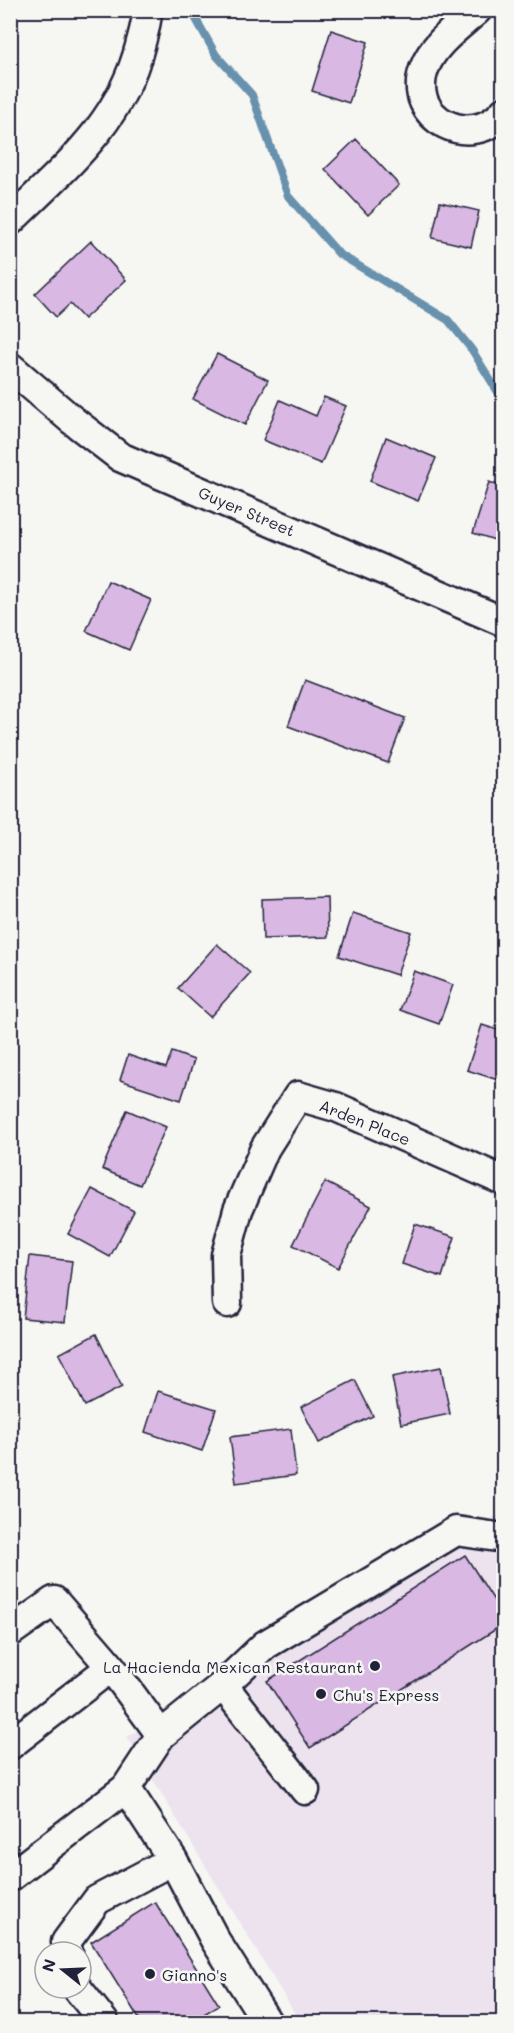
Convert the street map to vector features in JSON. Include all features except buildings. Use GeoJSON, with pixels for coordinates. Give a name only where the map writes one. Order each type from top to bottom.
{"type":"FeatureCollection","features":[{"type":"Feature","properties":{"kind":"street"},"geometry":{"type":"LineString","coordinates":[[10,221],[93,139],[117,105],[134,68],[147,21],[147,10]]}},
{"type":"Feature","properties":{"kind":"street"},"geometry":{"type":"LineString","coordinates":[[477,10],[435,50],[425,67],[421,93],[425,105],[434,117],[457,128],[469,130],[481,128],[495,122],[504,112]]}},
{"type":"Feature","properties":{"kind":"street","name":"Guyer Street"},"geometry":{"type":"LineString","coordinates":[[10,367],[120,457],[504,622]]}},
{"type":"Feature","properties":{"kind":"street","name":"Arden Place"},"geometry":{"type":"LineString","coordinates":[[227,1303],[226,1255],[238,1210],[265,1148],[298,1096],[336,1107],[504,1181]]}},
{"type":"Feature","properties":{"kind":"street"},"geometry":{"type":"LineString","coordinates":[[10,1877],[126,1788],[161,1735],[223,1685],[265,1645],[456,1531],[504,1538]]}},
{"type":"Feature","properties":{"kind":"street"},"geometry":{"type":"LineString","coordinates":[[10,1632],[54,1601],[111,1667],[161,1735]]}},
{"type":"Feature","properties":{"kind":"street"},"geometry":{"type":"LineString","coordinates":[[10,1745],[111,1667]]}},
{"type":"Feature","properties":{"kind":"street"},"geometry":{"type":"LineString","coordinates":[[223,1685],[305,1790]]}},
{"type":"Feature","properties":{"kind":"street"},"geometry":{"type":"LineString","coordinates":[[126,1788],[173,1860],[215,1940],[267,2022]]}},
{"type":"Feature","properties":{"kind":"street"},"geometry":{"type":"LineString","coordinates":[[67,1940],[97,1900],[173,1860]]}},
{"type":"Feature","properties":{"kind":"street"},"geometry":{"type":"LineString","coordinates":[[87,2000],[104,2022]]}},
{"type":"Feature","properties":{"kind":"shaded area"},"geometry":{"type":"Polygon","coordinates":[[[503,1512],[503,2022],[300,2022],[127,1737],[503,1512]]]}},
{"type":"Feature","properties":{"kind":"waterway"},"geometry":{"type":"LineString","coordinates":[[191,10],[216,55],[252,95],[288,196],[339,254],[448,320],[472,350],[504,402]]}},
{"type":"Feature","properties":{"kind":"place","name":"La Hacienda Mexican Restaurant"},"geometry":{"type":"Point","coordinates":[375,1666]}},
{"type":"Feature","properties":{"kind":"place","name":"Chu's Express"},"geometry":{"type":"Point","coordinates":[321,1694]}},
{"type":"Feature","properties":{"kind":"place","name":"Gianno's"},"geometry":{"type":"Point","coordinates":[150,1974]}}]}
